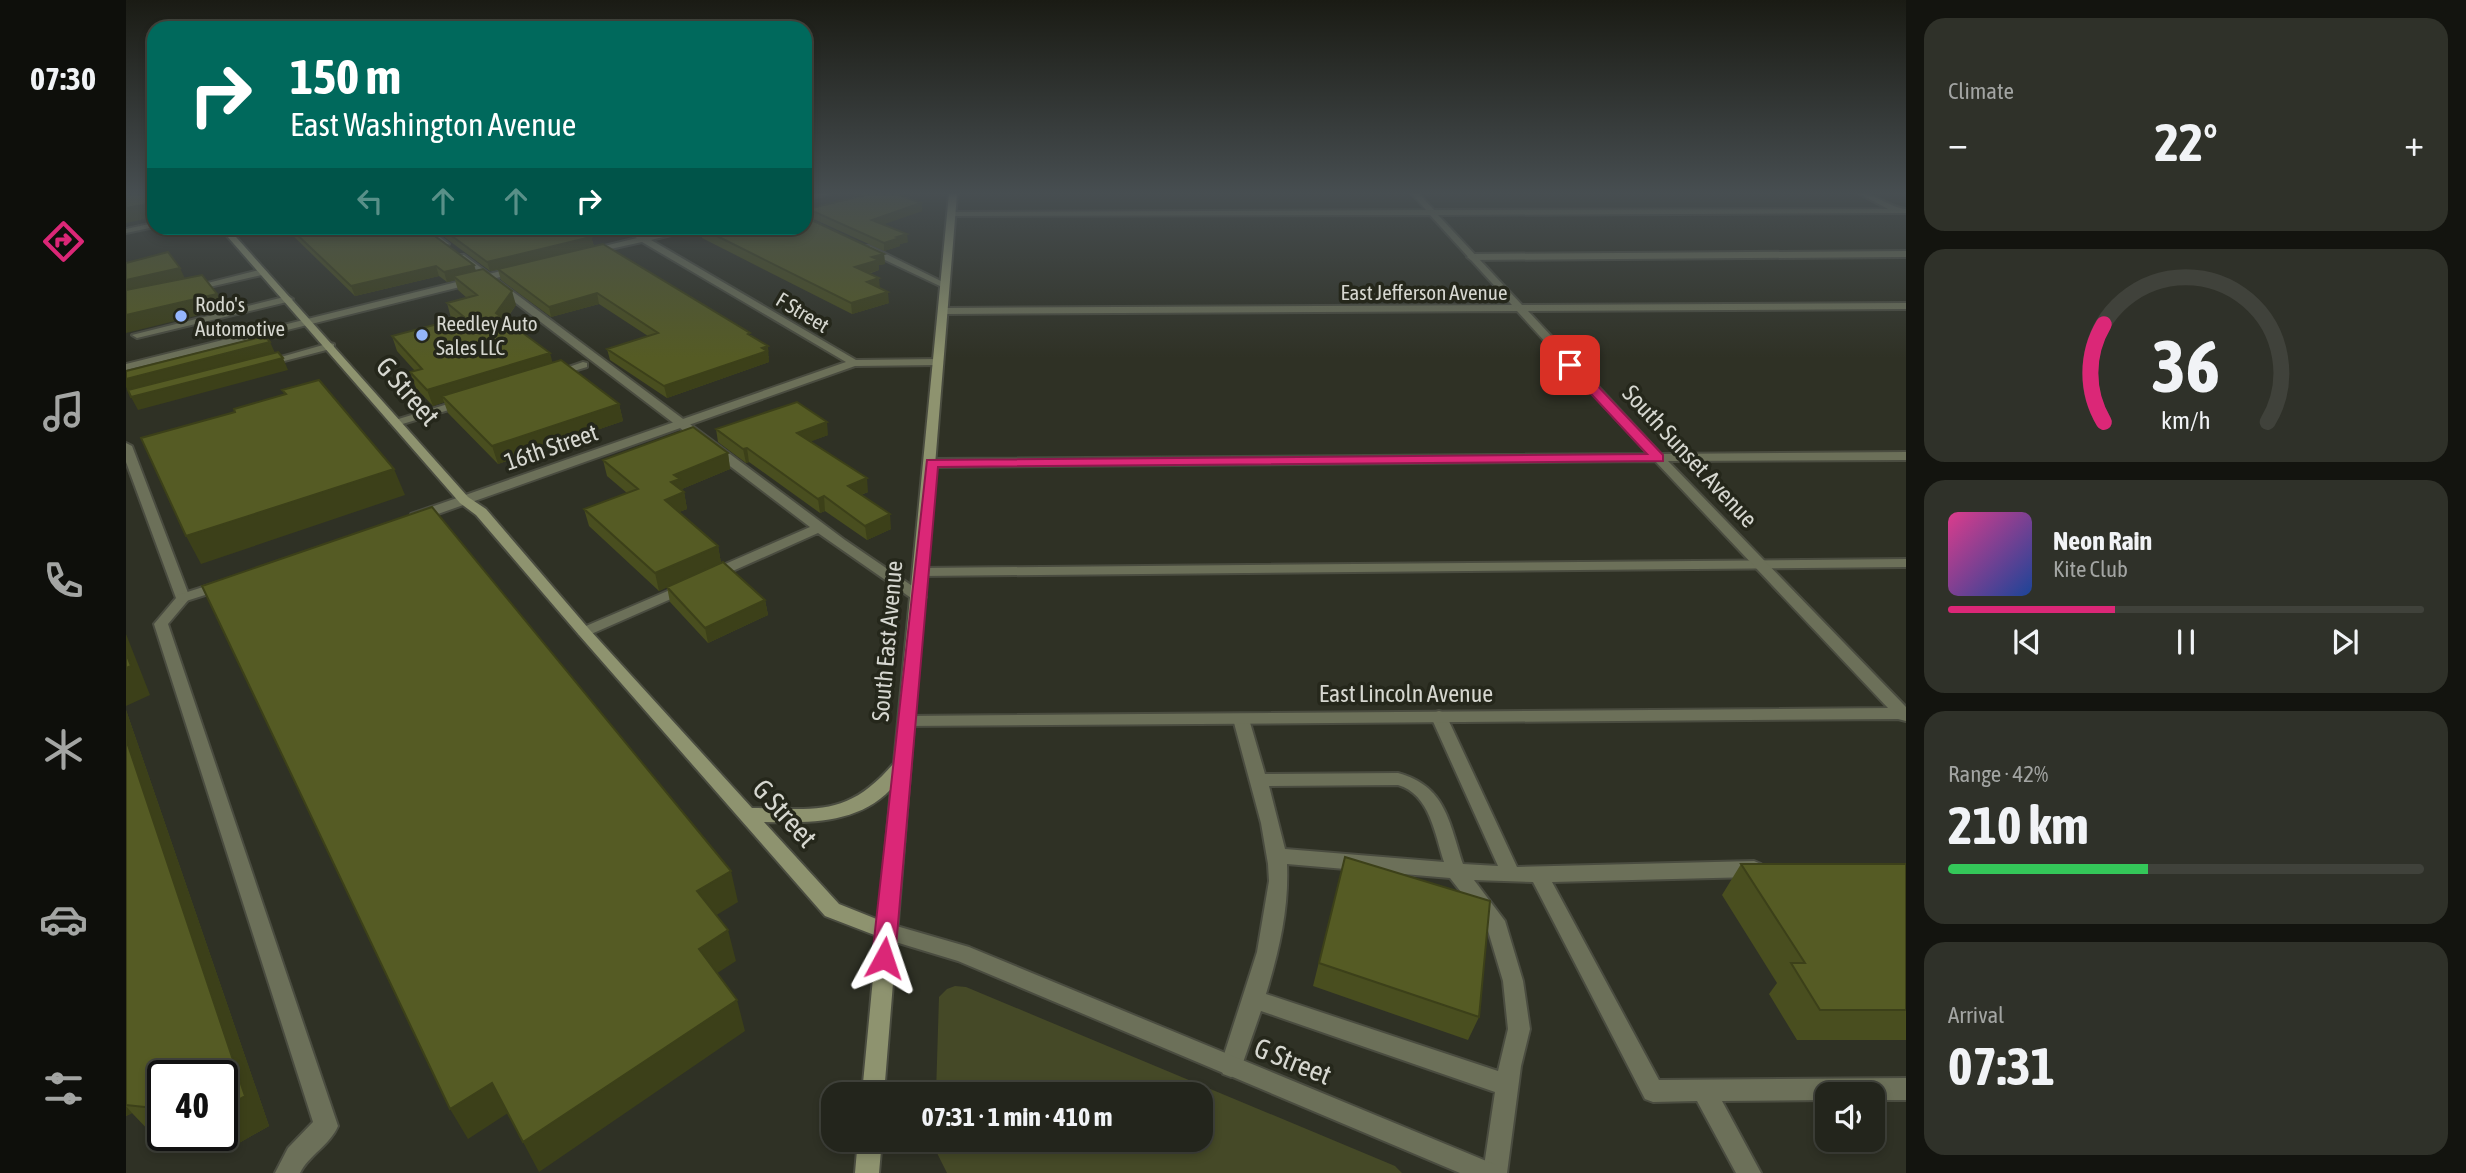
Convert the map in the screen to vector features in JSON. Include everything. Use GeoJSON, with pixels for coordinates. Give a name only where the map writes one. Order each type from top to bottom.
{"type":"FeatureCollection","features":[{"type":"Feature","properties":{"kind":"street","name":"G Street"},"geometry":{"type":"LineString","coordinates":[[242,249],[464,500],[481,512],[584,632],[832,910],[886,931],[962,953],[1231,1068],[1488,1173]]}},
{"type":"Feature","properties":{"kind":"street"},"geometry":{"type":"LineString","coordinates":[[451,249],[685,423],[819,528],[919,597]]}},
{"type":"Feature","properties":{"kind":"street"},"geometry":{"type":"LineString","coordinates":[[575,256],[603,249]]}},
{"type":"Feature","properties":{"kind":"street","name":"F Street"},"geometry":{"type":"LineString","coordinates":[[662,249],[853,363]]}},
{"type":"Feature","properties":{"kind":"street"},"geometry":{"type":"LineString","coordinates":[[867,249],[945,285]]}},
{"type":"Feature","properties":{"kind":"street","name":"South East Avenue"},"geometry":{"type":"LineString","coordinates":[[874,1082],[886,931],[932,463],[949,249]]}},
{"type":"Feature","properties":{"kind":"street","name":"South Sunset Avenue"},"geometry":{"type":"LineString","coordinates":[[1464,249],[1658,458],[1905,715]]}},
{"type":"Feature","properties":{"kind":"street"},"geometry":{"type":"LineString","coordinates":[[1471,257],[1906,254]]}},
{"type":"Feature","properties":{"kind":"street"},"geometry":{"type":"LineString","coordinates":[[126,367],[525,268]]}},
{"type":"Feature","properties":{"kind":"street"},"geometry":{"type":"LineString","coordinates":[[179,291],[263,272]]}},
{"type":"Feature","properties":{"kind":"street"},"geometry":{"type":"LineString","coordinates":[[137,335],[288,299]]}},
{"type":"Feature","properties":{"kind":"street","name":"East Jefferson Avenue"},"geometry":{"type":"LineString","coordinates":[[943,311],[1906,306]]}},
{"type":"Feature","properties":{"kind":"street"},"geometry":{"type":"LineString","coordinates":[[252,366],[330,346]]}},
{"type":"Feature","properties":{"kind":"street","name":"16th Street"},"geometry":{"type":"LineString","coordinates":[[403,521],[853,363],[938,362]]}},
{"type":"Feature","properties":{"kind":"street"},"geometry":{"type":"LineString","coordinates":[[545,377],[583,365]]}},
{"type":"Feature","properties":{"kind":"street"},"geometry":{"type":"LineString","coordinates":[[396,423],[469,400]]}},
{"type":"Feature","properties":{"kind":"street"},"geometry":{"type":"LineString","coordinates":[[126,446],[183,598]]}},
{"type":"Feature","properties":{"kind":"street"},"geometry":{"type":"LineString","coordinates":[[932,463],[1906,456]]}},
{"type":"Feature","properties":{"kind":"street"},"geometry":{"type":"LineString","coordinates":[[584,632],[819,528]]}},
{"type":"Feature","properties":{"kind":"street"},"geometry":{"type":"LineString","coordinates":[[921,572],[1906,563]]}},
{"type":"Feature","properties":{"kind":"street"},"geometry":{"type":"LineString","coordinates":[[235,580],[183,598],[161,624],[326,1126],[296,1156],[288,1173]]}},
{"type":"Feature","properties":{"kind":"street","name":"East Lincoln Avenue"},"geometry":{"type":"LineString","coordinates":[[907,722],[1905,715]]}},
{"type":"Feature","properties":{"kind":"street"},"geometry":{"type":"LineString","coordinates":[[1439,717],[1511,874]]}},
{"type":"Feature","properties":{"kind":"street"},"geometry":{"type":"LineString","coordinates":[[1231,1068],[1267,957],[1278,881],[1276,856],[1241,719]]}},
{"type":"Feature","properties":{"kind":"street"},"geometry":{"type":"LineString","coordinates":[[747,815],[823,814],[852,807],[878,792],[903,764]]}},
{"type":"Feature","properties":{"kind":"street"},"geometry":{"type":"LineString","coordinates":[[1257,780],[1398,779],[1412,783],[1435,806],[1456,871],[1495,921],[1513,981],[1519,1029],[1507,1085],[1495,1173]]}},
{"type":"Feature","properties":{"kind":"street"},"geometry":{"type":"LineString","coordinates":[[1276,856],[1511,874],[1770,869]]}},
{"type":"Feature","properties":{"kind":"street"},"geometry":{"type":"LineString","coordinates":[[1538,874],[1653,1091],[1906,1089]]}},
{"type":"Feature","properties":{"kind":"street"},"geometry":{"type":"LineString","coordinates":[[1254,999],[1507,1085]]}},
{"type":"Feature","properties":{"kind":"street"},"geometry":{"type":"LineString","coordinates":[[1703,1090],[1749,1173]]}},
{"type":"Feature","properties":{"kind":"street"},"geometry":{"type":"LineString","coordinates":[[867,1173],[869,1152]]}},
{"type":"Feature","properties":{"kind":"green space"},"geometry":{"type":"Polygon","coordinates":[[[955,986],[966,987],[1194,1082],[936,1082],[939,997],[955,986]]]}},
{"type":"Feature","properties":{"kind":"green space"},"geometry":{"type":"Polygon","coordinates":[[[1213,1090],[1395,1166],[1402,1173],[947,1173],[936,1152],[1213,1152],[1213,1090]]]}},
{"type":"Feature","properties":{"kind":"building"},"geometry":{"type":"Polygon","coordinates":[[[312,249],[452,249],[474,265],[444,272],[436,266],[351,286],[312,249]]]}},
{"type":"Feature","properties":{"kind":"building"},"geometry":{"type":"Polygon","coordinates":[[[469,249],[542,249],[487,262],[469,249]]]}},
{"type":"Feature","properties":{"kind":"building"},"geometry":{"type":"Polygon","coordinates":[[[583,249],[611,249],[750,333],[748,334],[768,346],[762,348],[767,351],[664,386],[607,349],[658,333],[597,293],[549,307],[498,269],[583,249]]]}},
{"type":"Feature","properties":{"kind":"building"},"geometry":{"type":"Polygon","coordinates":[[[742,249],[873,249],[884,254],[872,257],[879,260],[855,267],[879,278],[867,282],[888,292],[851,303],[742,249]]]}},
{"type":"Feature","properties":{"kind":"building"},"geometry":{"type":"Polygon","coordinates":[[[168,252],[180,268],[126,280],[126,263],[168,252]]]}},
{"type":"Feature","properties":{"kind":"building"},"geometry":{"type":"Polygon","coordinates":[[[483,269],[512,291],[496,313],[550,353],[427,390],[410,372],[422,369],[392,336],[464,317],[447,303],[477,295],[453,276],[483,269]]]}},
{"type":"Feature","properties":{"kind":"building"},"geometry":{"type":"Polygon","coordinates":[[[202,275],[217,294],[126,315],[126,290],[202,275]]]}},
{"type":"Feature","properties":{"kind":"building"},"geometry":{"type":"Polygon","coordinates":[[[265,336],[270,342],[126,379],[126,371],[265,336]]]}},
{"type":"Feature","properties":{"kind":"building"},"geometry":{"type":"Polygon","coordinates":[[[278,352],[283,358],[131,397],[128,390],[278,352]]]}},
{"type":"Feature","properties":{"kind":"building"},"geometry":{"type":"Polygon","coordinates":[[[561,360],[619,404],[492,446],[442,396],[561,360]]]}},
{"type":"Feature","properties":{"kind":"building"},"geometry":{"type":"Polygon","coordinates":[[[319,380],[394,469],[186,536],[141,438],[235,412],[234,409],[286,394],[282,390],[319,380]]]}},
{"type":"Feature","properties":{"kind":"building"},"geometry":{"type":"Polygon","coordinates":[[[797,402],[827,422],[797,433],[867,478],[848,486],[890,514],[865,526],[824,496],[818,499],[716,429],[797,402]]]}},
{"type":"Feature","properties":{"kind":"building"},"geometry":{"type":"Polygon","coordinates":[[[693,427],[728,453],[674,475],[680,479],[671,482],[684,492],[665,500],[718,546],[655,573],[584,509],[638,489],[603,460],[693,427]]]}},
{"type":"Feature","properties":{"kind":"building"},"geometry":{"type":"Polygon","coordinates":[[[432,507],[731,871],[697,891],[728,930],[699,949],[737,1000],[523,1142],[492,1083],[450,1109],[202,586],[432,507]]]}},
{"type":"Feature","properties":{"kind":"building"},"geometry":{"type":"Polygon","coordinates":[[[723,562],[765,600],[705,628],[667,587],[723,562]]]}},
{"type":"Feature","properties":{"kind":"building"},"geometry":{"type":"Polygon","coordinates":[[[126,653],[131,666],[126,668],[126,653]]]}},
{"type":"Feature","properties":{"kind":"building"},"geometry":{"type":"Polygon","coordinates":[[[126,739],[233,1060],[147,1060],[147,1107],[126,1105],[126,739]]]}},
{"type":"Feature","properties":{"kind":"building"},"geometry":{"type":"Polygon","coordinates":[[[1345,857],[1490,901],[1479,1017],[1319,963],[1345,857]]]}},
{"type":"Feature","properties":{"kind":"building"},"geometry":{"type":"Polygon","coordinates":[[[1741,864],[1906,864],[1906,1010],[1820,1010],[1791,963],[1805,963],[1741,864]]]}},
{"type":"Feature","properties":{"kind":"building"},"geometry":{"type":"Polygon","coordinates":[[[238,1075],[245,1096],[238,1100],[238,1075]]]}},
{"type":"Feature","properties":{"kind":"place","name":"Rodo's Automotive"},"geometry":{"type":"Point","coordinates":[181,316]}},
{"type":"Feature","properties":{"kind":"place","name":"Reedley Auto Sales LLC"},"geometry":{"type":"Point","coordinates":[422,335]}},
{"type":"Feature","properties":{"kind":"route"},"geometry":{"type":"LineString","coordinates":[[884,958],[932,463],[1658,458],[1570,365]]}}]}
